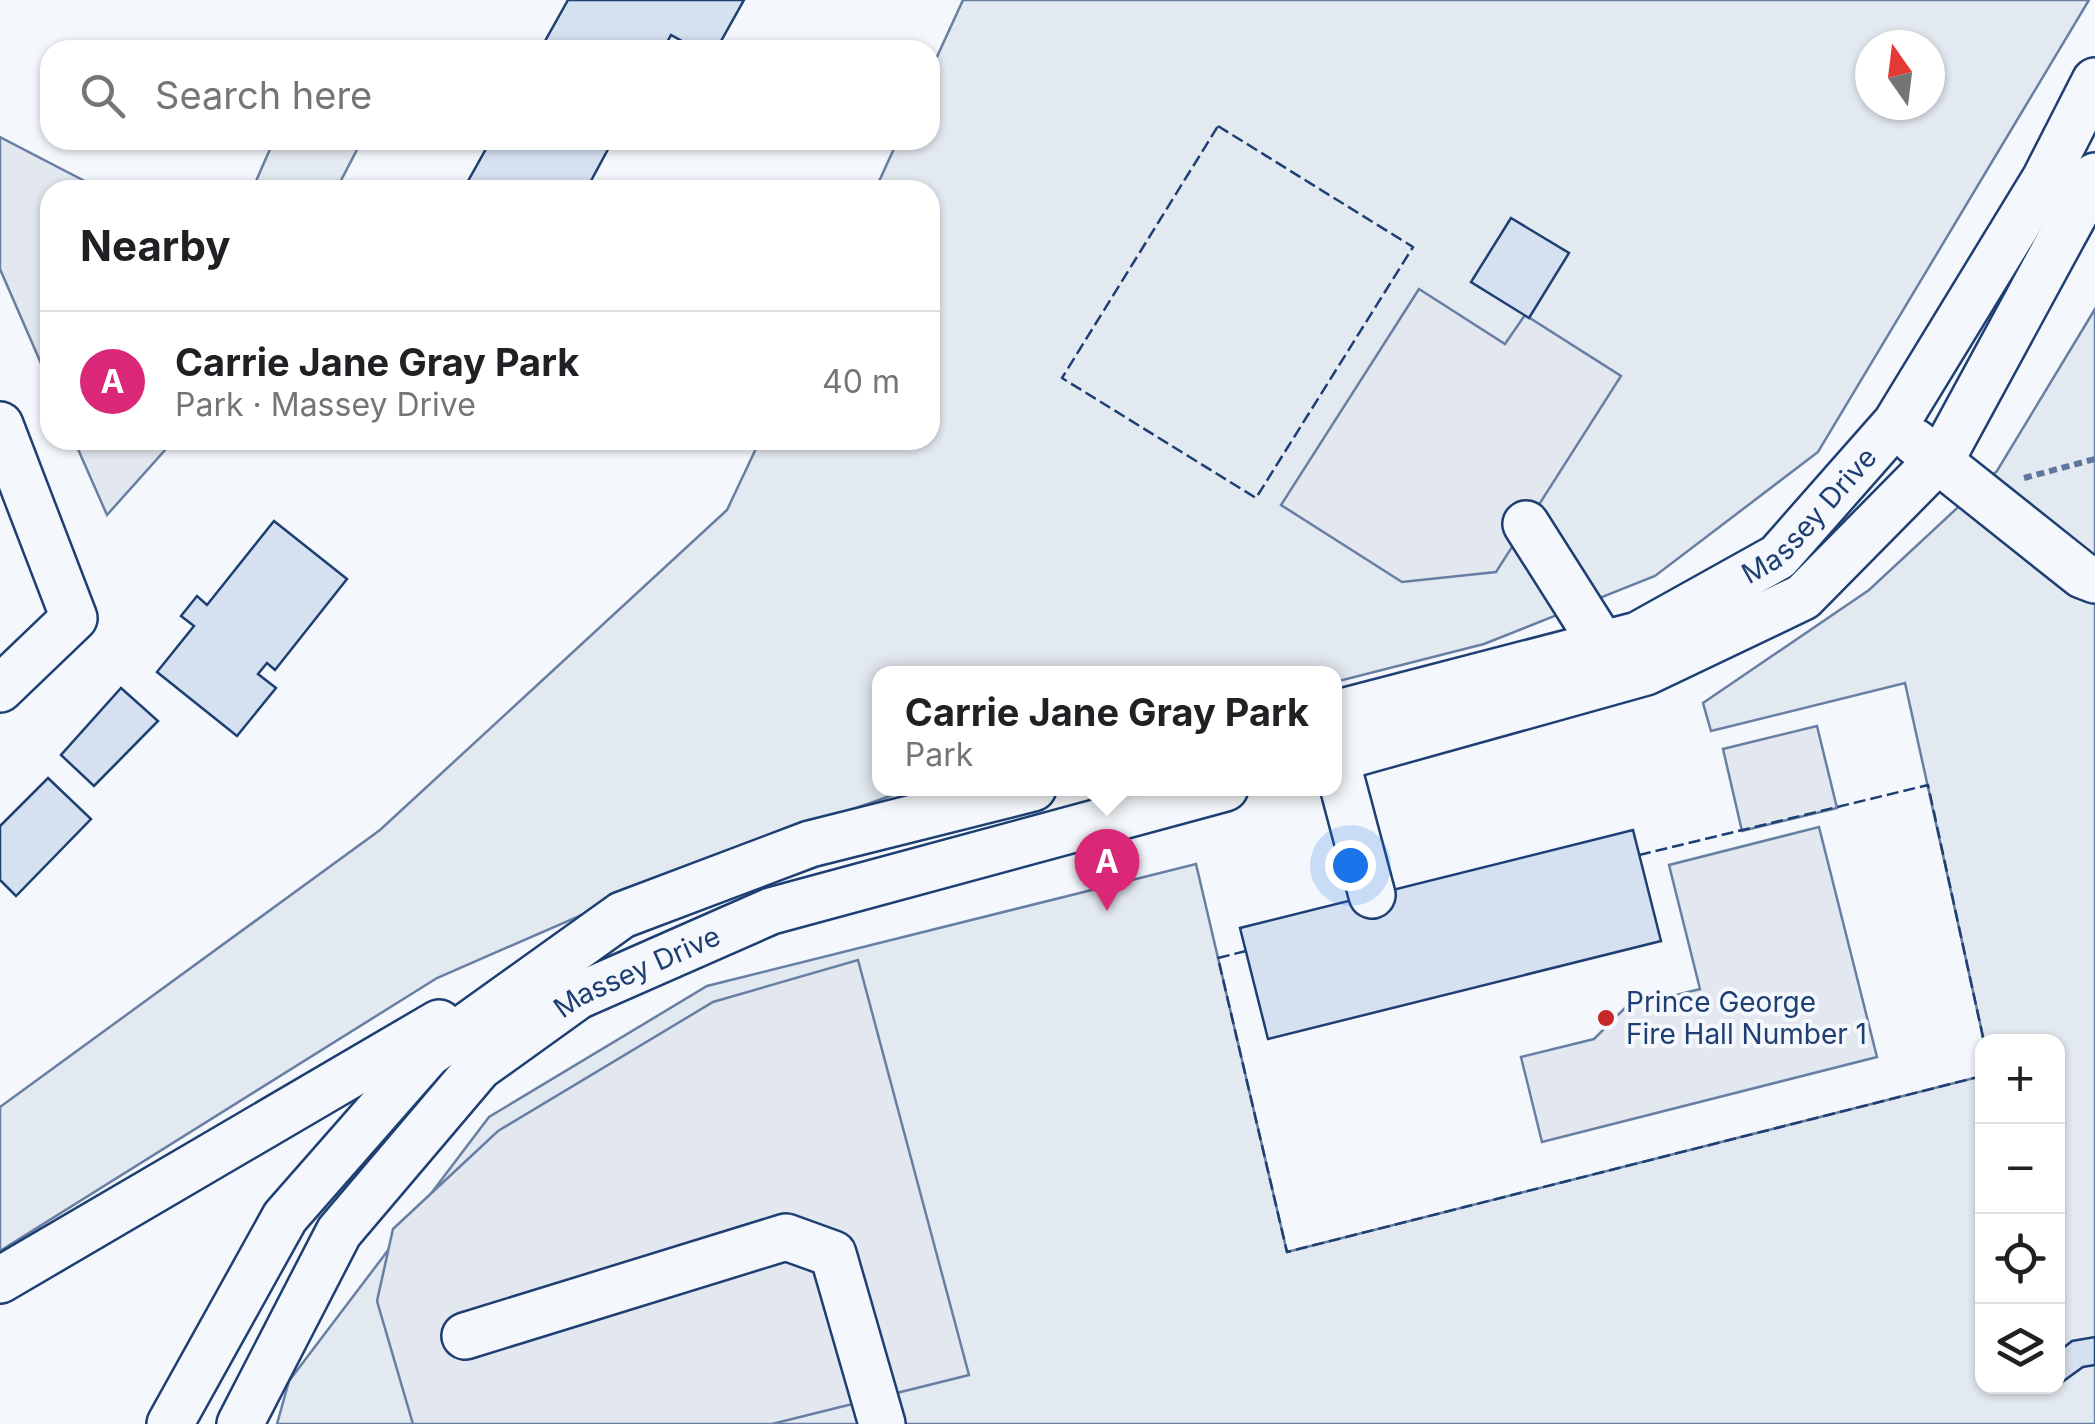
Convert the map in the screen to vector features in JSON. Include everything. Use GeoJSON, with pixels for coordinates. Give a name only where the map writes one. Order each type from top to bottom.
{"type":"FeatureCollection","features":[{"type":"Feature","properties":{"kind":"street","name":"Massey Drive"},"geometry":{"type":"LineString","coordinates":[[1342,712],[1613,661],[1638,634],[1778,556],[1893,426],[2044,179],[2095,81]]}},
{"type":"Feature","properties":{"kind":"street","name":"Massey Drive"},"geometry":{"type":"LineString","coordinates":[[1342,754],[1804,598],[1939,459],[2095,176]]}},
{"type":"Feature","properties":{"kind":"street"},"geometry":{"type":"LineString","coordinates":[[0,426],[74,618],[0,689]]}},
{"type":"Feature","properties":{"kind":"street"},"geometry":{"type":"LineString","coordinates":[[1893,426],[2082,575],[2095,580]]}},
{"type":"Feature","properties":{"kind":"street"},"geometry":{"type":"LineString","coordinates":[[1526,524],[1613,661]]}},
{"type":"Feature","properties":{"kind":"street"},"geometry":{"type":"LineString","coordinates":[[1342,782],[1372,895]]}},
{"type":"Feature","properties":{"kind":"street","name":"Massey Drive"},"geometry":{"type":"LineString","coordinates":[[170,1424],[285,1217],[428,1054],[622,915],[810,844],[1001,796]]}},
{"type":"Feature","properties":{"kind":"street","name":"Massey Drive"},"geometry":{"type":"LineString","coordinates":[[240,1424],[339,1232],[479,1067],[578,996],[771,911],[1195,796]]}},
{"type":"Feature","properties":{"kind":"street"},"geometry":{"type":"LineString","coordinates":[[0,1280],[622,915]]}},
{"type":"Feature","properties":{"kind":"street"},"geometry":{"type":"LineString","coordinates":[[465,1336],[786,1237],[833,1254],[882,1424]]}},
{"type":"Feature","properties":{"kind":"path"},"geometry":{"type":"LineString","coordinates":[[1978,490],[2095,459]]}},
{"type":"Feature","properties":{"kind":"shaded area"},"geometry":{"type":"Polygon","coordinates":[[[963,0],[2089,0],[1818,452],[1655,576],[1484,644],[1342,680],[1342,666],[872,666],[872,796],[890,796],[708,860],[437,978],[0,1251],[0,1107],[380,830],[727,510],[755,450],[940,450],[940,180],[880,180],[893,150],[940,150],[940,50],[963,0]]]}},
{"type":"Feature","properties":{"kind":"shaded area"},"geometry":{"type":"Polygon","coordinates":[[[0,137],[83,180],[40,180],[40,361],[0,269],[0,137]]]}},
{"type":"Feature","properties":{"kind":"shaded area"},"geometry":{"type":"Polygon","coordinates":[[[270,150],[357,150],[341,180],[256,180],[270,150]]]}},
{"type":"Feature","properties":{"kind":"shaded area"},"geometry":{"type":"Polygon","coordinates":[[[1419,289],[1505,344],[1525,315],[1621,376],[1496,572],[1402,582],[1281,505],[1419,289]]]}},
{"type":"Feature","properties":{"kind":"shaded area"},"geometry":{"type":"Polygon","coordinates":[[[2095,309],[2095,1424],[277,1424],[289,1381],[489,1117],[707,986],[1196,864],[1287,1252],[1975,1078],[1975,1394],[2065,1394],[2065,1034],[1982,1034],[1905,683],[1711,731],[1703,703],[1869,590],[1997,471],[2095,309]]]}},
{"type":"Feature","properties":{"kind":"shaded area"},"geometry":{"type":"Polygon","coordinates":[[[78,450],[165,450],[107,515],[78,450]]]}},
{"type":"Feature","properties":{"kind":"shaded area"},"geometry":{"type":"Polygon","coordinates":[[[1817,726],[1837,808],[1742,831],[1723,749],[1817,726]]]}},
{"type":"Feature","properties":{"kind":"shaded area"},"geometry":{"type":"Polygon","coordinates":[[[1819,827],[1877,1057],[1542,1142],[1521,1057],[1594,1039],[1625,1008],[1700,989],[1669,865],[1819,827]]]}},
{"type":"Feature","properties":{"kind":"shaded area"},"geometry":{"type":"Polygon","coordinates":[[[858,960],[969,1375],[772,1424],[413,1424],[377,1301],[393,1229],[498,1131],[713,1002],[858,960]]]}},
{"type":"Feature","properties":{"kind":"building"},"geometry":{"type":"Polygon","coordinates":[[[568,0],[744,0],[722,40],[680,40],[671,35],[668,40],[546,40],[568,0]]]}},
{"type":"Feature","properties":{"kind":"building"},"geometry":{"type":"Polygon","coordinates":[[[485,150],[608,150],[591,180],[469,180],[485,150]]]}},
{"type":"Feature","properties":{"kind":"building"},"geometry":{"type":"Polygon","coordinates":[[[1511,218],[1569,253],[1529,318],[1471,282],[1511,218]]]}},
{"type":"Feature","properties":{"kind":"building"},"geometry":{"type":"Polygon","coordinates":[[[274,521],[347,579],[275,670],[267,663],[258,674],[276,688],[237,736],[157,672],[194,626],[181,616],[197,596],[207,605],[274,521]]]}},
{"type":"Feature","properties":{"kind":"building"},"geometry":{"type":"Polygon","coordinates":[[[121,688],[158,721],[94,786],[61,755],[121,688]]]}},
{"type":"Feature","properties":{"kind":"building"},"geometry":{"type":"Polygon","coordinates":[[[48,778],[91,819],[16,896],[0,880],[0,826],[48,778]]]}},
{"type":"Feature","properties":{"kind":"building"},"geometry":{"type":"Polygon","coordinates":[[[1633,830],[1661,941],[1268,1039],[1240,928],[1633,830]]]}},
{"type":"Feature","properties":{"kind":"building"},"geometry":{"type":"Polygon","coordinates":[[[2095,1337],[2095,1365],[2083,1367],[2065,1380],[2065,1346],[2072,1341],[2095,1337]]]}},
{"type":"Feature","properties":{"kind":"fence"},"geometry":{"type":"LineString","coordinates":[[1218,126],[1413,247],[1256,498],[1062,378],[1218,126]]}},
{"type":"Feature","properties":{"kind":"fence"},"geometry":{"type":"LineString","coordinates":[[1639,855],[1928,785],[1982,1034]]}},
{"type":"Feature","properties":{"kind":"fence"},"geometry":{"type":"LineString","coordinates":[[1246,951],[1218,958],[1287,1252],[1975,1078]]}},
{"type":"Feature","properties":{"kind":"place","name":"Carrie Jane Gray Park"},"geometry":{"type":"Point","coordinates":[1107,911]}},
{"type":"Feature","properties":{"kind":"place","name":"Prince George Fire Hall Number 1"},"geometry":{"type":"Point","coordinates":[1606,1018]}}]}
